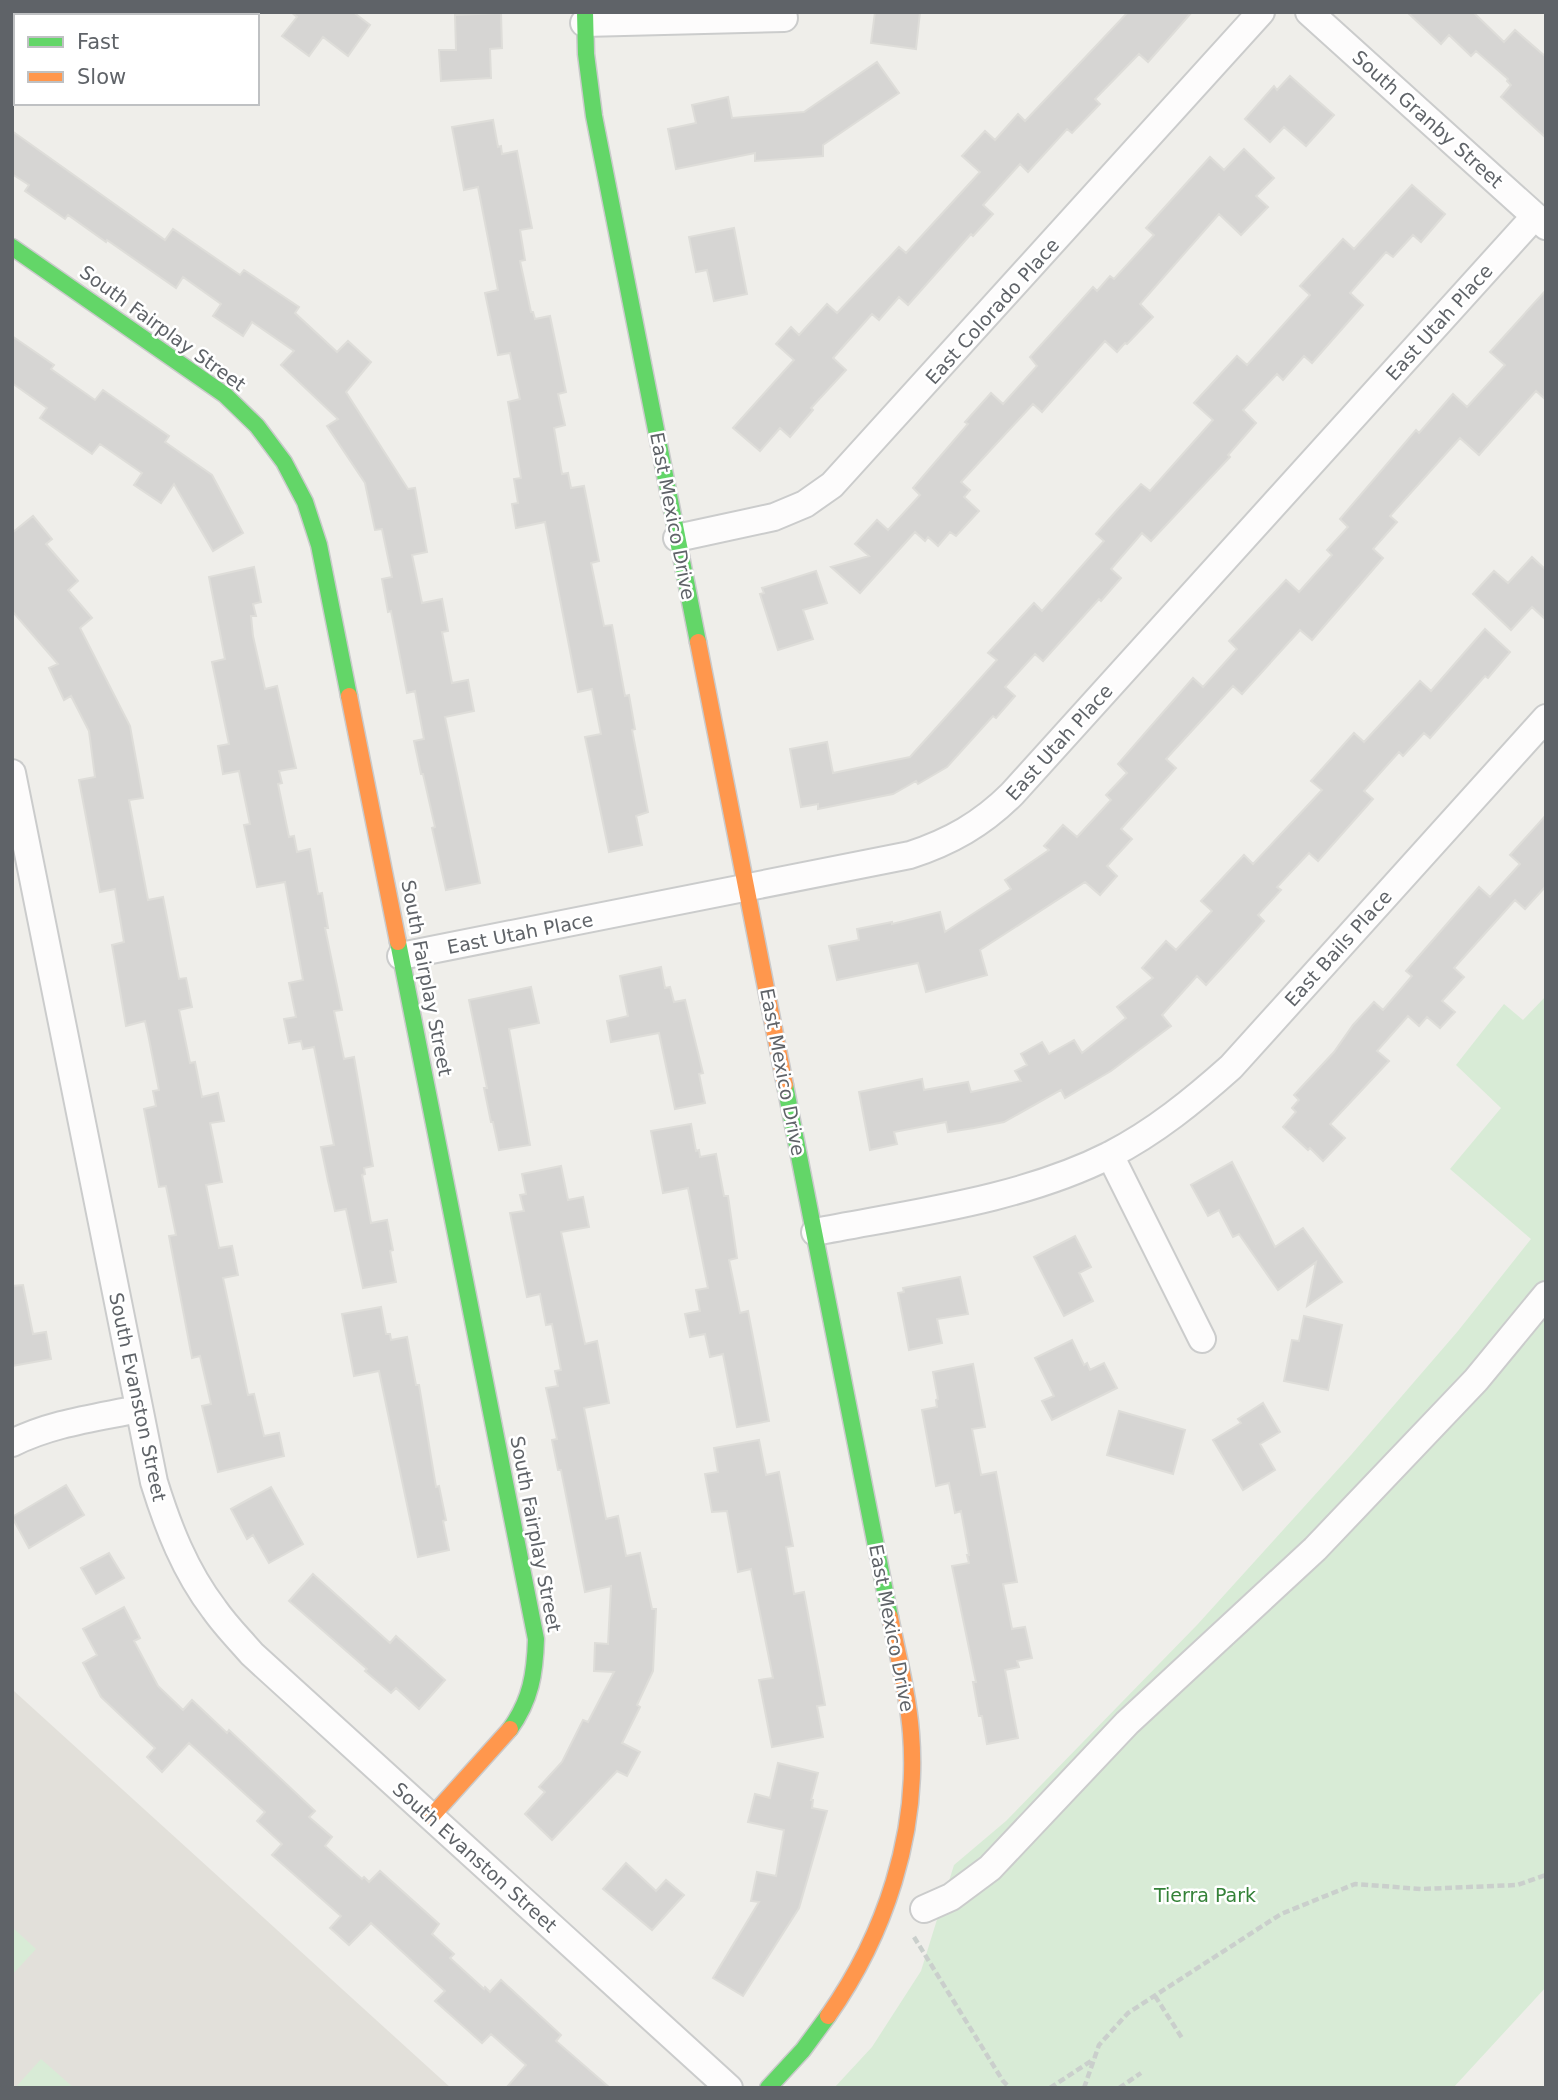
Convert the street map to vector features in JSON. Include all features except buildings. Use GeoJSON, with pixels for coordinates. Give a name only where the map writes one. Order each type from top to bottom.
{"type":"FeatureCollection","features":[{"type":"Feature","properties":{"kind":"street","name":"East Colorado Place"},"geometry":{"type":"LineString","coordinates":[[677,538],[774,517],[805,504],[832,485],[1261,12]]}},
{"type":"Feature","properties":{"kind":"street","name":"South Granby Street"},"geometry":{"type":"LineString","coordinates":[[1309,12],[1540,221]]}},
{"type":"Feature","properties":{"kind":"street","name":"East Mexico Drive"},"geometry":{"type":"LineString","coordinates":[[768,2088],[813,2039],[843,1995],[871,1941],[893,1888],[901,1857],[912,1794],[912,1750],[908,1705],[594,116],[584,17],[784,18]]}},
{"type":"Feature","properties":{"kind":"street","name":"East Utah Place"},"geometry":{"type":"LineString","coordinates":[[401,956],[911,855],[941,845],[969,830],[995,811],[1540,221]]}},
{"type":"Feature","properties":{"kind":"street","name":"South Fairplay Street"},"geometry":{"type":"LineString","coordinates":[[12,247],[225,395],[257,426],[284,463],[305,502],[319,545],[536,1639],[535,1672],[526,1704],[512,1727],[431,1817]]}},
{"type":"Feature","properties":{"kind":"street","name":"East Bails Place"},"geometry":{"type":"LineString","coordinates":[[815,1232],[1009,1193],[1057,1178],[1110,1155],[1163,1122],[1194,1100],[1231,1067],[1546,718]]}},
{"type":"Feature","properties":{"kind":"street","name":"South Evanston Street"},"geometry":{"type":"LineString","coordinates":[[12,772],[154,1482],[166,1520],[191,1575],[214,1609],[252,1654],[729,2088]]}},
{"type":"Feature","properties":{"kind":"street"},"geometry":{"type":"LineString","coordinates":[[1110,1155],[1202,1339]]}},
{"type":"Feature","properties":{"kind":"street"},"geometry":{"type":"LineString","coordinates":[[924,1909],[951,1897],[990,1868],[1127,1723],[1315,1549],[1467,1390],[1514,1337],[1546,1295]]}},
{"type":"Feature","properties":{"kind":"street"},"geometry":{"type":"LineString","coordinates":[[12,1443],[59,1425],[138,1409]]}},
{"type":"Feature","properties":{"kind":"path"},"geometry":{"type":"LineString","coordinates":[[1084,2088],[1099,2045],[1128,2013],[1281,1914],[1355,1884],[1420,1889],[1517,1885],[1546,1875]]}},
{"type":"Feature","properties":{"kind":"path"},"geometry":{"type":"LineString","coordinates":[[914,1937],[1003,2081],[1010,2088]]}},
{"type":"Feature","properties":{"kind":"path"},"geometry":{"type":"LineString","coordinates":[[1155,1996],[1182,2038]]}},
{"type":"Feature","properties":{"kind":"path"},"geometry":{"type":"LineString","coordinates":[[1050,2088],[1094,2059]]}},
{"type":"Feature","properties":{"kind":"path"},"geometry":{"type":"LineString","coordinates":[[1119,2088],[1141,2073]]}},
{"type":"Feature","properties":{"kind":"shaded area"},"geometry":{"type":"Polygon","coordinates":[[[14,1691],[451,2088],[12,2088],[14,1691]]]}},
{"type":"Feature","properties":{"kind":"green space","name":"Tierra Park"},"geometry":{"type":"Polygon","coordinates":[[[1546,996],[1546,1987],[1453,2088],[834,2088],[872,2047],[921,1971],[954,1865],[1006,1821],[1197,1625],[1351,1455],[1458,1331],[1531,1239],[1450,1169],[1501,1108],[1456,1065],[1504,1004],[1523,1020],[1546,996]]]}},
{"type":"Feature","properties":{"kind":"green space"},"geometry":{"type":"Polygon","coordinates":[[[12,1927],[36,1949],[12,1975],[12,1927]]]}},
{"type":"Feature","properties":{"kind":"green space"},"geometry":{"type":"Polygon","coordinates":[[[41,2059],[74,2088],[15,2088],[41,2059]]]}},
{"type":"Feature","properties":{"kind":"traffic: fast"},"geometry":{"type":"LineString","coordinates":[[585,12],[586,54],[594,116],[698,642]]}},
{"type":"Feature","properties":{"kind":"traffic: fast"},"geometry":{"type":"LineString","coordinates":[[12,247],[225,395],[257,426],[284,462],[305,502],[319,545],[349,696]]}},
{"type":"Feature","properties":{"kind":"traffic: fast"},"geometry":{"type":"LineString","coordinates":[[398,942],[536,1639],[527,1697],[510,1729]]}},
{"type":"Feature","properties":{"kind":"traffic: fast"},"geometry":{"type":"LineString","coordinates":[[785,1085],[890,1617]]}},
{"type":"Feature","properties":{"kind":"traffic: fast"},"geometry":{"type":"LineString","coordinates":[[768,2088],[803,2050],[828,2016]]}},
{"type":"Feature","properties":{"kind":"traffic: slow"},"geometry":{"type":"LineString","coordinates":[[698,642],[785,1085]]}},
{"type":"Feature","properties":{"kind":"traffic: slow"},"geometry":{"type":"LineString","coordinates":[[349,696],[398,942]]}},
{"type":"Feature","properties":{"kind":"traffic: slow"},"geometry":{"type":"LineString","coordinates":[[828,2016],[866,1952],[881,1917],[894,1882],[909,1808],[912,1771],[910,1718],[890,1617]]}},
{"type":"Feature","properties":{"kind":"traffic: slow"},"geometry":{"type":"LineString","coordinates":[[431,1817],[510,1729]]}}]}
